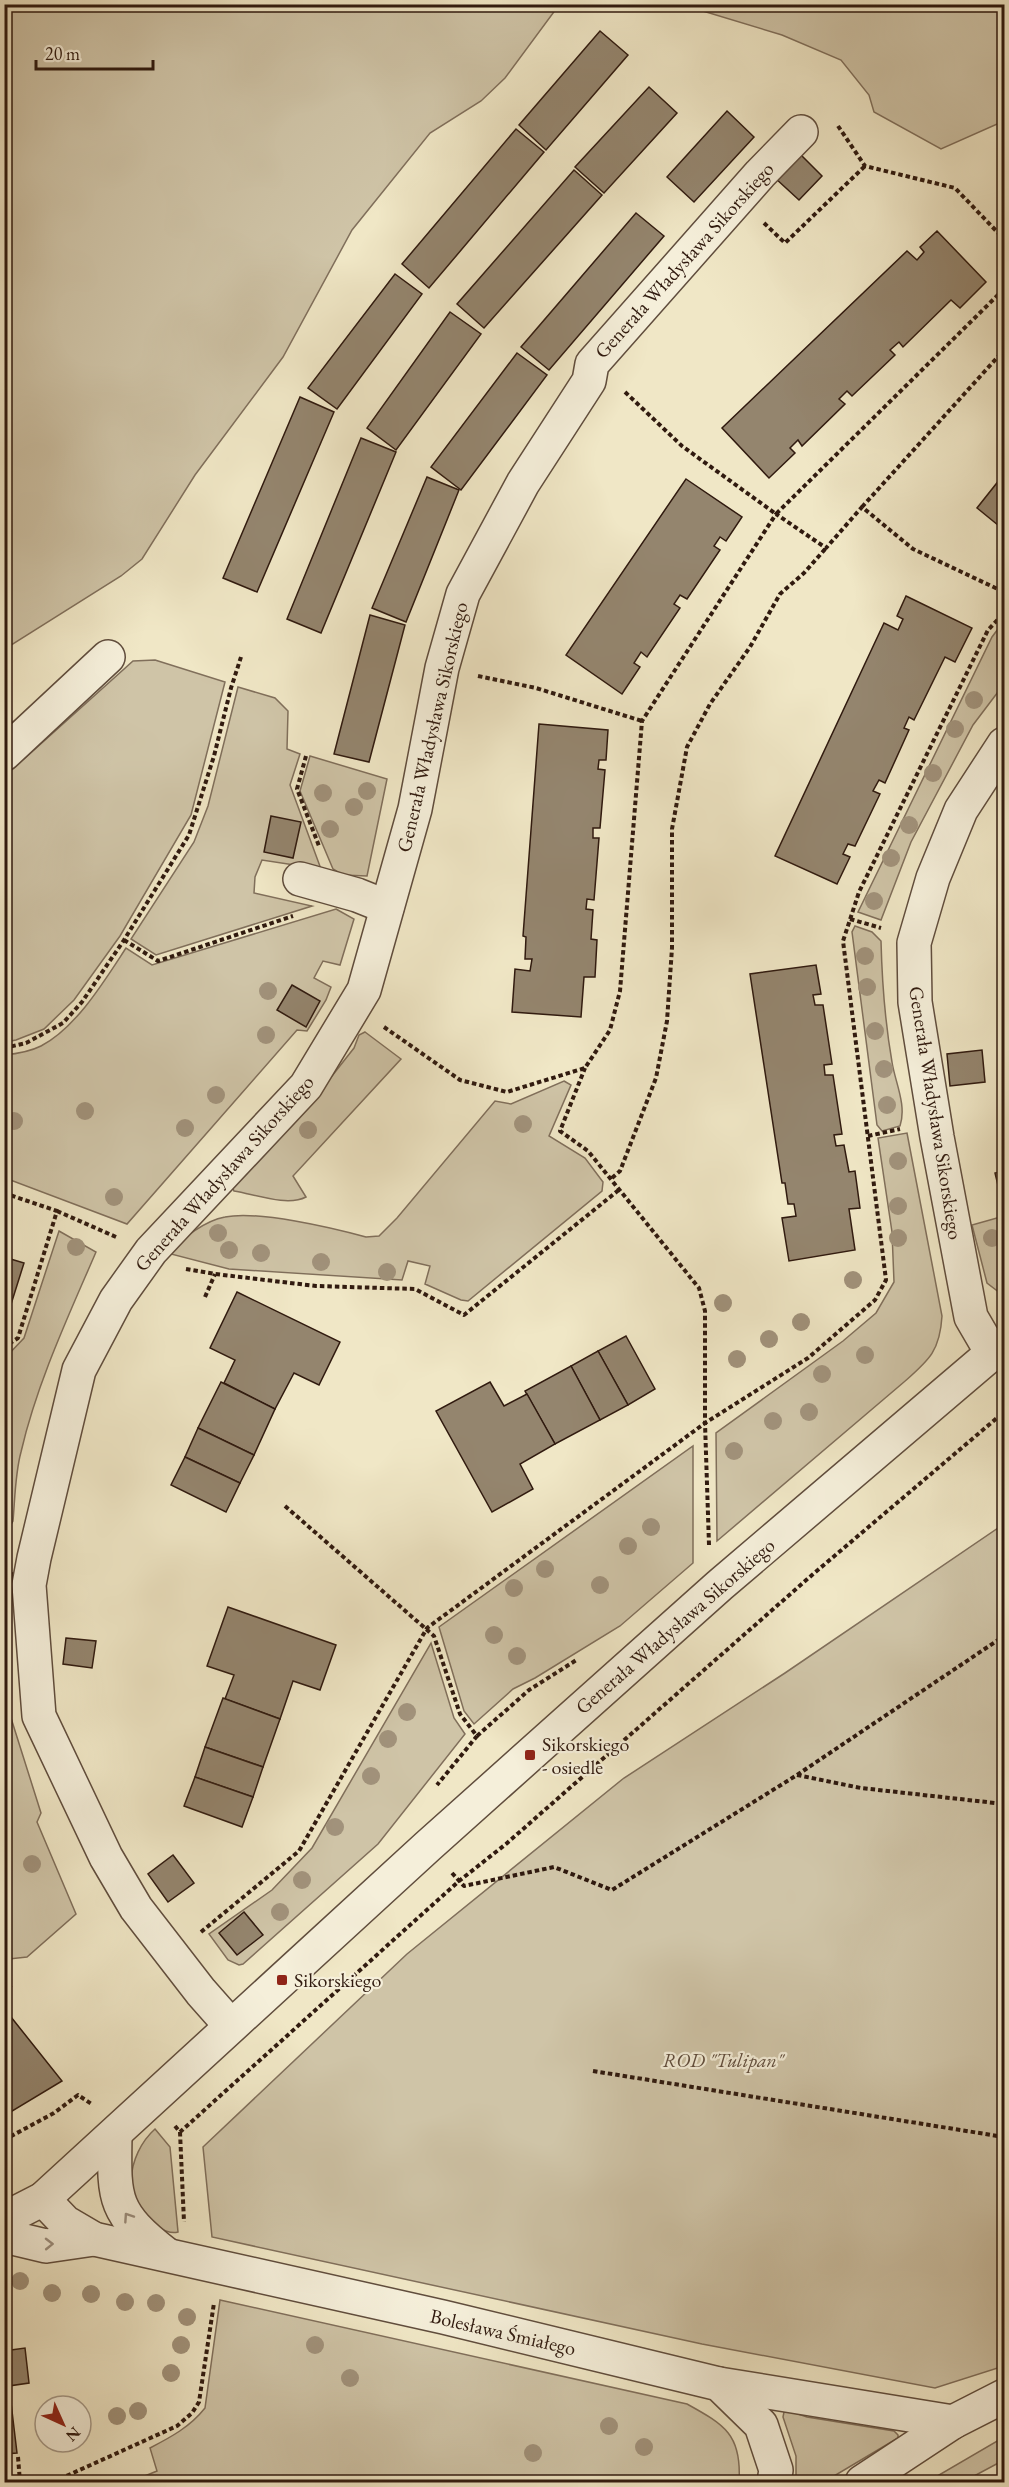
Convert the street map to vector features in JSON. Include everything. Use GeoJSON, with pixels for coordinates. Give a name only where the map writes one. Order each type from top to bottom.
{"type":"FeatureCollection","features":[{"type":"Feature","properties":{"kind":"street","name":"Generała Władysława Sikorskiego"},"geometry":{"type":"LineString","coordinates":[[231,2025],[201,1992],[136,1908],[106,1857],[39,1716],[29,1585],[79,1370],[116,1300],[151,1251],[306,1086],[364,990],[415,808],[442,668],[463,594],[523,483],[589,381],[592,364],[760,174],[801,132]]}},
{"type":"Feature","properties":{"kind":"street"},"geometry":{"type":"LineString","coordinates":[[4,754],[108,657]]}},
{"type":"Feature","properties":{"kind":"street","name":"Generała Władysława Sikorskiego"},"geometry":{"type":"LineString","coordinates":[[4,2219],[43,2199],[106,2121],[151,2099],[428,1846],[720,1585],[998,1348],[972,1317],[939,1148],[915,1002],[914,943],[933,878],[962,810],[1005,744]]}},
{"type":"Feature","properties":{"kind":"street"},"geometry":{"type":"LineString","coordinates":[[315,883],[387,907]]}},
{"type":"Feature","properties":{"kind":"street","name":"Bolesława Śmiałego"},"geometry":{"type":"LineString","coordinates":[[106,2121],[116,2191],[123,2212],[138,2232],[443,2317],[719,2384],[953,2422]]}},
{"type":"Feature","properties":{"kind":"street","name":"Bolesława Śmiałego"},"geometry":{"type":"LineString","coordinates":[[43,2199],[65,2222],[94,2239]]}},
{"type":"Feature","properties":{"kind":"street","name":"Bolesława Śmiałego"},"geometry":{"type":"LineString","coordinates":[[4,2236],[46,2246],[94,2239],[177,2243]]}},
{"type":"Feature","properties":{"kind":"street"},"geometry":{"type":"LineString","coordinates":[[719,2384],[761,2425],[776,2470],[774,2482]]}},
{"type":"Feature","properties":{"kind":"street"},"geometry":{"type":"LineString","coordinates":[[862,2482],[953,2422],[1005,2396]]}},
{"type":"Feature","properties":{"kind":"path"},"geometry":{"type":"LineString","coordinates":[[834,120],[865,166],[955,188],[1005,239]]}},
{"type":"Feature","properties":{"kind":"path"},"geometry":{"type":"LineString","coordinates":[[739,199],[785,243],[865,166]]}},
{"type":"Feature","properties":{"kind":"path"},"geometry":{"type":"LineString","coordinates":[[709,1547],[705,1423],[705,1311],[699,1288],[588,1151],[560,1131],[585,1068],[610,1030],[620,991],[642,720],[776,514],[1005,289]]}},
{"type":"Feature","properties":{"kind":"path"},"geometry":{"type":"LineString","coordinates":[[612,1179],[620,1171],[656,1078],[668,1021],[672,948],[672,829],[687,747],[710,704],[750,647],[780,594],[804,573],[1005,350]]}},
{"type":"Feature","properties":{"kind":"path"},"geometry":{"type":"LineString","coordinates":[[592,364],[682,446],[826,548]]}},
{"type":"Feature","properties":{"kind":"path"},"geometry":{"type":"LineString","coordinates":[[862,507],[913,549],[1005,592]]}},
{"type":"Feature","properties":{"kind":"path"},"geometry":{"type":"LineString","coordinates":[[195,1937],[299,1851],[427,1628],[705,1423],[808,1358],[875,1300],[886,1280],[843,941],[859,892],[988,630],[1005,613]]}},
{"type":"Feature","properties":{"kind":"path"},"geometry":{"type":"LineString","coordinates":[[4,1048],[26,1043],[63,1023],[82,1002],[124,940],[189,835],[242,657]]}},
{"type":"Feature","properties":{"kind":"path"},"geometry":{"type":"LineString","coordinates":[[442,668],[536,688],[642,720]]}},
{"type":"Feature","properties":{"kind":"path"},"geometry":{"type":"LineString","coordinates":[[306,756],[297,789],[330,874],[315,883]]}},
{"type":"Feature","properties":{"kind":"path"},"geometry":{"type":"LineString","coordinates":[[124,940],[158,961],[302,914]]}},
{"type":"Feature","properties":{"kind":"path"},"geometry":{"type":"LineString","coordinates":[[354,1007],[460,1080],[507,1092],[585,1068]]}},
{"type":"Feature","properties":{"kind":"path"},"geometry":{"type":"LineString","coordinates":[[4,1193],[57,1210],[151,1251],[190,1271],[316,1286],[415,1289],[464,1315],[620,1189]]}},
{"type":"Feature","properties":{"kind":"path"},"geometry":{"type":"LineString","coordinates":[[4,1347],[18,1338],[57,1210]]}},
{"type":"Feature","properties":{"kind":"path"},"geometry":{"type":"LineString","coordinates":[[205,1297],[215,1274]]}},
{"type":"Feature","properties":{"kind":"path"},"geometry":{"type":"LineString","coordinates":[[180,2132],[459,1881],[506,1845],[812,1575],[1005,1412]]}},
{"type":"Feature","properties":{"kind":"path"},"geometry":{"type":"LineString","coordinates":[[285,1506],[434,1636],[460,1714],[477,1736],[432,1791]]}},
{"type":"Feature","properties":{"kind":"path"},"geometry":{"type":"LineString","coordinates":[[428,1846],[464,1886],[554,1867],[612,1890],[797,1775],[1005,1636]]}},
{"type":"Feature","properties":{"kind":"path"},"geometry":{"type":"LineString","coordinates":[[797,1775],[861,1788],[1005,1804]]}},
{"type":"Feature","properties":{"kind":"path"},"geometry":{"type":"LineString","coordinates":[[4,1969],[11,1989]]}},
{"type":"Feature","properties":{"kind":"path"},"geometry":{"type":"LineString","coordinates":[[593,2071],[1005,2137]]}},
{"type":"Feature","properties":{"kind":"path"},"geometry":{"type":"LineString","coordinates":[[4,2140],[54,2113],[78,2095],[106,2121]]}},
{"type":"Feature","properties":{"kind":"path"},"geometry":{"type":"LineString","coordinates":[[151,2099],[180,2132],[177,2243]]}},
{"type":"Feature","properties":{"kind":"path"},"geometry":{"type":"LineString","coordinates":[[53,2482],[177,2426],[192,2413],[199,2402],[216,2294]]}},
{"type":"Feature","properties":{"kind":"path"},"geometry":{"type":"LineString","coordinates":[[18,2457],[20,2482]]}},
{"type":"Feature","properties":{"kind":"green space"},"geometry":{"type":"Polygon","coordinates":[[[5,4],[559,5],[505,78],[481,101],[430,133],[352,230],[283,357],[195,475],[142,559],[121,576],[5,649],[5,4]]]}},
{"type":"Feature","properties":{"kind":"green space"},"geometry":{"type":"Polygon","coordinates":[[[683,5],[1004,5],[1004,121],[941,149],[874,112],[869,95],[841,60],[782,35],[683,5]]]}},
{"type":"Feature","properties":{"kind":"green space"},"geometry":{"type":"Polygon","coordinates":[[[1004,621],[1004,684],[973,725],[911,842],[881,920],[858,912],[992,637],[1004,621]]]}},
{"type":"Feature","properties":{"kind":"green space"},"geometry":{"type":"Polygon","coordinates":[[[155,660],[225,682],[191,815],[120,936],[74,1000],[44,1029],[5,1042],[5,776],[133,661],[155,660]]]}},
{"type":"Feature","properties":{"kind":"green space"},"geometry":{"type":"Polygon","coordinates":[[[238,687],[275,698],[288,711],[287,749],[300,754],[290,785],[321,869],[262,860],[255,877],[254,893],[312,906],[156,955],[131,939],[194,842],[208,806],[238,687]]]}},
{"type":"Feature","properties":{"kind":"green space"},"geometry":{"type":"Polygon","coordinates":[[[310,756],[387,779],[367,876],[343,875],[333,869],[300,791],[310,756]]]}},
{"type":"Feature","properties":{"kind":"green space"},"geometry":{"type":"Polygon","coordinates":[[[336,909],[354,919],[340,965],[323,961],[314,978],[331,987],[326,1000],[307,1031],[297,1030],[127,1224],[5,1178],[4,1055],[37,1048],[66,1028],[89,1002],[126,948],[152,965],[336,909]]]}},
{"type":"Feature","properties":{"kind":"green space"},"geometry":{"type":"Polygon","coordinates":[[[855,926],[872,932],[881,941],[887,1032],[902,1110],[900,1126],[882,1131],[877,1125],[852,932],[855,926]]]}},
{"type":"Feature","properties":{"kind":"green space"},"geometry":{"type":"Polygon","coordinates":[[[365,1032],[401,1059],[293,1176],[306,1197],[290,1201],[234,1191],[232,1186],[298,1119],[354,1048],[359,1035],[365,1032]]]}},
{"type":"Feature","properties":{"kind":"green space"},"geometry":{"type":"Polygon","coordinates":[[[564,1081],[571,1085],[549,1136],[585,1158],[603,1182],[602,1191],[468,1301],[425,1284],[430,1266],[408,1261],[402,1280],[229,1269],[167,1253],[209,1222],[239,1215],[295,1221],[366,1237],[379,1236],[397,1218],[495,1101],[511,1104],[564,1081]]]}},
{"type":"Feature","properties":{"kind":"green space"},"geometry":{"type":"Polygon","coordinates":[[[907,1133],[942,1316],[936,1346],[932,1354],[913,1374],[717,1541],[716,1433],[843,1341],[876,1313],[894,1282],[892,1232],[878,1138],[907,1133]]]}},
{"type":"Feature","properties":{"kind":"green space"},"geometry":{"type":"Polygon","coordinates":[[[1004,1216],[1004,1296],[987,1283],[972,1225],[1004,1216]]]}},
{"type":"Feature","properties":{"kind":"green space"},"geometry":{"type":"Polygon","coordinates":[[[59,1231],[96,1252],[54,1350],[36,1401],[19,1460],[13,1521],[9,1528],[5,1528],[5,1358],[24,1338],[59,1231]]]}},
{"type":"Feature","properties":{"kind":"green space"},"geometry":{"type":"Polygon","coordinates":[[[693,1446],[693,1563],[620,1626],[513,1689],[474,1724],[464,1711],[439,1627],[693,1446]]]}},
{"type":"Feature","properties":{"kind":"green space","name":"ROD \"Tulipan\""},"geometry":{"type":"Polygon","coordinates":[[[1004,1524],[1004,2366],[935,2388],[702,2344],[212,2237],[203,2147],[407,1954],[624,1778],[785,1673],[1004,1524]]]}},
{"type":"Feature","properties":{"kind":"green space"},"geometry":{"type":"Polygon","coordinates":[[[431,1643],[454,1718],[465,1734],[378,1844],[243,1964],[239,1965],[228,1960],[209,1934],[272,1890],[312,1848],[431,1643]]]}},
{"type":"Feature","properties":{"kind":"green space"},"geometry":{"type":"Polygon","coordinates":[[[4,1685],[5,1699],[41,1813],[37,1822],[76,1914],[27,1957],[9,1959],[4,1947],[4,1685]]]}},
{"type":"Feature","properties":{"kind":"green space"},"geometry":{"type":"Polygon","coordinates":[[[155,2129],[170,2147],[178,2232],[164,2230],[144,2217],[136,2206],[132,2193],[133,2165],[145,2140],[155,2129]]]}},
{"type":"Feature","properties":{"kind":"green space"},"geometry":{"type":"Polygon","coordinates":[[[220,2300],[687,2404],[712,2418],[734,2442],[739,2466],[739,2482],[130,2482],[157,2471],[150,2448],[187,2426],[205,2408],[220,2300]]]}},
{"type":"Feature","properties":{"kind":"green space"},"geometry":{"type":"Polygon","coordinates":[[[789,2411],[807,2417],[894,2431],[898,2438],[824,2482],[796,2482],[796,2456],[783,2417],[784,2412],[789,2411]]]}},
{"type":"Feature","properties":{"kind":"green space"},"geometry":{"type":"Polygon","coordinates":[[[1004,2437],[1004,2460],[963,2482],[927,2482],[1004,2437]]]}},
{"type":"Feature","properties":{"kind":"building"},"geometry":{"type":"Polygon","coordinates":[[[600,31],[628,55],[546,150],[519,125],[600,31]]]}},
{"type":"Feature","properties":{"kind":"building"},"geometry":{"type":"Polygon","coordinates":[[[649,87],[677,113],[604,193],[575,167],[649,87]]]}},
{"type":"Feature","properties":{"kind":"building"},"geometry":{"type":"Polygon","coordinates":[[[727,111],[754,137],[694,202],[667,177],[727,111]]]}},
{"type":"Feature","properties":{"kind":"building"},"geometry":{"type":"Polygon","coordinates":[[[516,129],[544,152],[429,288],[402,264],[516,129]]]}},
{"type":"Feature","properties":{"kind":"building"},"geometry":{"type":"Polygon","coordinates":[[[798,152],[822,176],[799,200],[774,177],[798,152]]]}},
{"type":"Feature","properties":{"kind":"building"},"geometry":{"type":"Polygon","coordinates":[[[574,170],[602,195],[484,328],[457,304],[574,170]]]}},
{"type":"Feature","properties":{"kind":"building"},"geometry":{"type":"Polygon","coordinates":[[[636,213],[664,236],[549,370],[521,347],[636,213]]]}},
{"type":"Feature","properties":{"kind":"building"},"geometry":{"type":"Polygon","coordinates":[[[937,231],[986,282],[960,308],[951,300],[903,347],[899,342],[890,350],[895,355],[852,396],[847,391],[839,399],[845,404],[802,446],[798,440],[790,448],[795,453],[769,478],[722,428],[907,251],[917,260],[924,252],[920,247],[937,231]]]}},
{"type":"Feature","properties":{"kind":"building"},"geometry":{"type":"Polygon","coordinates":[[[395,274],[422,294],[337,409],[308,388],[395,274]]]}},
{"type":"Feature","properties":{"kind":"building"},"geometry":{"type":"Polygon","coordinates":[[[450,312],[481,334],[396,450],[367,428],[450,312]]]}},
{"type":"Feature","properties":{"kind":"building"},"geometry":{"type":"Polygon","coordinates":[[[517,353],[547,375],[461,490],[431,467],[517,353]]]}},
{"type":"Feature","properties":{"kind":"building"},"geometry":{"type":"Polygon","coordinates":[[[300,397],[334,412],[257,592],[223,578],[300,397]]]}},
{"type":"Feature","properties":{"kind":"building"},"geometry":{"type":"Polygon","coordinates":[[[361,438],[396,452],[321,633],[287,619],[361,438]]]}},
{"type":"Feature","properties":{"kind":"building"},"geometry":{"type":"Polygon","coordinates":[[[1004,474],[1004,530],[977,508],[1004,474]]]}},
{"type":"Feature","properties":{"kind":"building"},"geometry":{"type":"Polygon","coordinates":[[[427,477],[459,490],[406,622],[372,608],[427,477]]]}},
{"type":"Feature","properties":{"kind":"building"},"geometry":{"type":"Polygon","coordinates":[[[686,479],[742,517],[726,541],[720,537],[714,546],[720,550],[687,599],[680,595],[674,604],[680,608],[647,657],[641,652],[634,663],[640,667],[622,694],[566,655],[686,479]]]}},
{"type":"Feature","properties":{"kind":"building"},"geometry":{"type":"Polygon","coordinates":[[[906,596],[972,628],[955,662],[945,657],[914,720],[909,717],[904,728],[909,730],[885,783],[879,780],[873,791],[880,794],[855,846],[848,844],[843,854],[850,857],[837,884],[775,856],[884,623],[898,630],[903,619],[897,616],[906,596]]]}},
{"type":"Feature","properties":{"kind":"building"},"geometry":{"type":"Polygon","coordinates":[[[370,615],[405,625],[369,762],[334,754],[370,615]]]}},
{"type":"Feature","properties":{"kind":"building"},"geometry":{"type":"Polygon","coordinates":[[[539,724],[608,730],[606,760],[599,760],[598,769],[605,770],[600,828],[593,828],[593,838],[599,838],[594,900],[587,899],[586,909],[593,910],[591,939],[597,940],[595,977],[584,977],[581,1017],[512,1012],[515,969],[530,971],[532,959],[525,959],[526,937],[523,936],[539,724]]]}},
{"type":"Feature","properties":{"kind":"building"},"geometry":{"type":"Polygon","coordinates":[[[271,816],[301,822],[293,858],[264,852],[271,816]]]}},
{"type":"Feature","properties":{"kind":"building"},"geometry":{"type":"Polygon","coordinates":[[[816,965],[821,994],[813,995],[815,1005],[823,1005],[832,1064],[824,1065],[825,1075],[833,1075],[842,1134],[834,1135],[836,1146],[844,1145],[849,1172],[855,1171],[860,1208],[849,1209],[855,1250],[789,1261],[782,1218],[796,1216],[794,1204],[788,1204],[785,1183],[782,1183],[750,974],[816,965]]]}},
{"type":"Feature","properties":{"kind":"building"},"geometry":{"type":"Polygon","coordinates":[[[292,985],[320,1001],[306,1027],[277,1010],[292,985]]]}},
{"type":"Feature","properties":{"kind":"building"},"geometry":{"type":"Polygon","coordinates":[[[982,1050],[985,1082],[950,1086],[947,1054],[982,1050]]]}},
{"type":"Feature","properties":{"kind":"building"},"geometry":{"type":"Polygon","coordinates":[[[1004,1171],[1004,1210],[995,1173],[1004,1171]]]}},
{"type":"Feature","properties":{"kind":"building"},"geometry":{"type":"Polygon","coordinates":[[[4,1257],[24,1263],[7,1317],[4,1316],[4,1257]]]}},
{"type":"Feature","properties":{"kind":"building"},"geometry":{"type":"Polygon","coordinates":[[[237,1292],[340,1342],[319,1385],[294,1373],[275,1409],[224,1383],[235,1360],[210,1348],[237,1292]]]}},
{"type":"Feature","properties":{"kind":"building"},"geometry":{"type":"Polygon","coordinates":[[[626,1336],[655,1389],[628,1405],[598,1351],[626,1336]]]}},
{"type":"Feature","properties":{"kind":"building"},"geometry":{"type":"Polygon","coordinates":[[[598,1351],[628,1405],[600,1420],[571,1366],[598,1351]]]}},
{"type":"Feature","properties":{"kind":"building"},"geometry":{"type":"Polygon","coordinates":[[[571,1366],[600,1420],[555,1444],[525,1391],[571,1366]]]}},
{"type":"Feature","properties":{"kind":"building"},"geometry":{"type":"Polygon","coordinates":[[[221,1382],[275,1409],[254,1455],[198,1428],[221,1382]]]}},
{"type":"Feature","properties":{"kind":"building"},"geometry":{"type":"Polygon","coordinates":[[[490,1382],[504,1406],[527,1394],[555,1444],[520,1464],[533,1489],[492,1512],[436,1411],[490,1382]]]}},
{"type":"Feature","properties":{"kind":"building"},"geometry":{"type":"Polygon","coordinates":[[[198,1428],[254,1455],[240,1483],[185,1457],[198,1428]]]}},
{"type":"Feature","properties":{"kind":"building"},"geometry":{"type":"Polygon","coordinates":[[[185,1457],[240,1483],[226,1512],[171,1485],[185,1457]]]}},
{"type":"Feature","properties":{"kind":"building"},"geometry":{"type":"Polygon","coordinates":[[[4,1573],[13,1573],[13,1597],[4,1597],[4,1573]]]}},
{"type":"Feature","properties":{"kind":"building"},"geometry":{"type":"Polygon","coordinates":[[[228,1607],[336,1645],[320,1690],[293,1681],[280,1719],[225,1699],[234,1675],[207,1666],[228,1607]]]}},
{"type":"Feature","properties":{"kind":"building"},"geometry":{"type":"Polygon","coordinates":[[[66,1638],[96,1641],[92,1668],[63,1664],[66,1638]]]}},
{"type":"Feature","properties":{"kind":"building"},"geometry":{"type":"Polygon","coordinates":[[[223,1698],[280,1719],[263,1767],[205,1747],[223,1698]]]}},
{"type":"Feature","properties":{"kind":"building"},"geometry":{"type":"Polygon","coordinates":[[[205,1747],[263,1767],[253,1797],[195,1777],[205,1747]]]}},
{"type":"Feature","properties":{"kind":"building"},"geometry":{"type":"Polygon","coordinates":[[[195,1777],[253,1797],[242,1827],[184,1806],[195,1777]]]}},
{"type":"Feature","properties":{"kind":"building"},"geometry":{"type":"Polygon","coordinates":[[[173,1855],[194,1883],[168,1902],[148,1874],[173,1855]]]}},
{"type":"Feature","properties":{"kind":"building"},"geometry":{"type":"Polygon","coordinates":[[[244,1912],[263,1935],[237,1955],[219,1933],[244,1912]]]}},
{"type":"Feature","properties":{"kind":"building"},"geometry":{"type":"Polygon","coordinates":[[[4,2016],[11,2017],[62,2081],[4,2116],[4,2016]]]}},
{"type":"Feature","properties":{"kind":"building"},"geometry":{"type":"Polygon","coordinates":[[[25,2348],[29,2383],[9,2386],[17,2453],[4,2454],[4,2351],[25,2348]]]}},
{"type":"Feature","properties":{"kind":"place","name":"Sikorskiego - osiedle"},"geometry":{"type":"Point","coordinates":[530,1755]}},
{"type":"Feature","properties":{"kind":"place","name":"Sikorskiego"},"geometry":{"type":"Point","coordinates":[282,1980]}}]}
